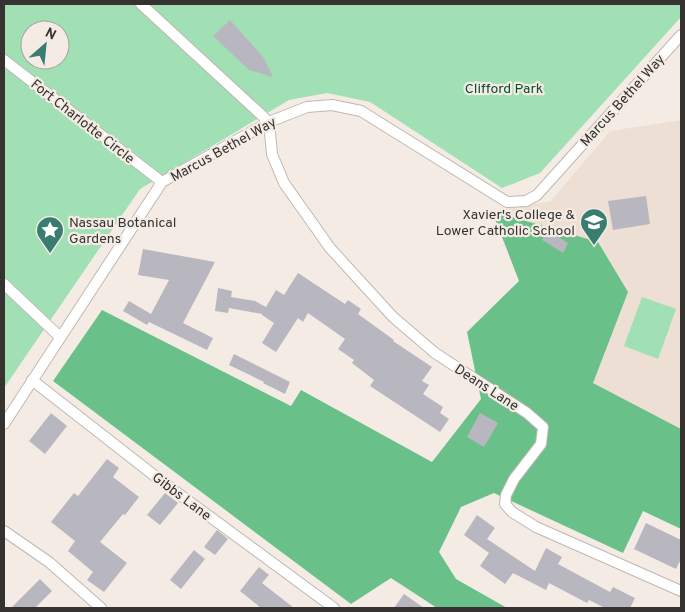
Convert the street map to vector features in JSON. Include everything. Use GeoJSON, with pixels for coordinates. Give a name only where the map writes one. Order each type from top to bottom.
{"type":"FeatureCollection","features":[{"type":"Feature","properties":{"kind":"street"},"geometry":{"type":"LineString","coordinates":[[142,4],[269,122]]}},
{"type":"Feature","properties":{"kind":"street","name":"Marcus Bethel Way"},"geometry":{"type":"LineString","coordinates":[[4,424],[162,182],[269,122],[307,107],[332,105],[361,111],[507,202],[526,201],[537,195],[681,35]]}},
{"type":"Feature","properties":{"kind":"street","name":"Fort Charlotte Circle"},"geometry":{"type":"LineString","coordinates":[[4,60],[162,182]]}},
{"type":"Feature","properties":{"kind":"street","name":"Deans Lane"},"geometry":{"type":"LineString","coordinates":[[269,122],[272,154],[284,183],[330,248],[393,317],[435,353],[527,414],[543,427],[541,444],[514,479],[506,495],[505,504],[512,512],[536,527],[681,591]]}},
{"type":"Feature","properties":{"kind":"street"},"geometry":{"type":"LineString","coordinates":[[4,284],[60,337]]}},
{"type":"Feature","properties":{"kind":"street","name":"Gibbs Lane"},"geometry":{"type":"LineString","coordinates":[[32,380],[160,480],[334,608]]}},
{"type":"Feature","properties":{"kind":"street"},"geometry":{"type":"LineString","coordinates":[[4,531],[49,562],[101,608]]}},
{"type":"Feature","properties":{"kind":"shaded area","name":"Xavier's College & Lower Catholic School"},"geometry":{"type":"Polygon","coordinates":[[[681,120],[681,429],[551,361],[492,211],[551,201],[610,131],[681,120]]]}},
{"type":"Feature","properties":{"kind":"green space","name":"Clifford Park"},"geometry":{"type":"Polygon","coordinates":[[[4,4],[681,4],[681,17],[540,173],[502,188],[370,102],[327,93],[289,100],[140,189],[4,388],[4,4]]]}},
{"type":"Feature","properties":{"kind":"green space"},"geometry":{"type":"Polygon","coordinates":[[[492,211],[598,242],[628,292],[593,383],[681,429],[681,529],[643,511],[623,553],[494,493],[461,507],[439,552],[456,579],[507,608],[437,608],[391,578],[351,604],[53,381],[102,310],[291,406],[301,390],[432,462],[481,399],[467,332],[519,281],[492,211]]]}},
{"type":"Feature","properties":{"kind":"green space"},"geometry":{"type":"Polygon","coordinates":[[[642,297],[676,309],[658,359],[624,346],[642,297]]]}},
{"type":"Feature","properties":{"kind":"building"},"geometry":{"type":"Polygon","coordinates":[[[230,20],[264,58],[273,77],[249,70],[213,36],[230,20]]]}},
{"type":"Feature","properties":{"kind":"building"},"geometry":{"type":"Polygon","coordinates":[[[646,196],[650,224],[613,230],[608,201],[646,196]]]}},
{"type":"Feature","properties":{"kind":"building"},"geometry":{"type":"Polygon","coordinates":[[[548,231],[568,243],[563,253],[542,240],[548,231]]]}},
{"type":"Feature","properties":{"kind":"building"},"geometry":{"type":"Polygon","coordinates":[[[143,249],[215,262],[183,323],[213,338],[207,350],[149,322],[147,325],[123,311],[129,301],[151,314],[169,280],[138,275],[143,249]]]}},
{"type":"Feature","properties":{"kind":"building"},"geometry":{"type":"Polygon","coordinates":[[[298,273],[345,304],[348,300],[361,309],[358,314],[393,341],[432,367],[422,381],[429,385],[423,394],[443,407],[440,413],[449,419],[440,432],[370,386],[374,380],[352,363],[354,360],[338,349],[345,339],[308,313],[303,322],[298,318],[276,352],[262,343],[274,323],[262,314],[229,308],[228,313],[215,311],[218,288],[232,291],[231,297],[255,301],[266,307],[276,290],[284,295],[298,273]]]}},
{"type":"Feature","properties":{"kind":"building"},"geometry":{"type":"Polygon","coordinates":[[[234,354],[290,382],[285,394],[229,365],[234,354]]]}},
{"type":"Feature","properties":{"kind":"building"},"geometry":{"type":"Polygon","coordinates":[[[51,413],[67,426],[45,454],[29,441],[51,413]]]}},
{"type":"Feature","properties":{"kind":"building"},"geometry":{"type":"Polygon","coordinates":[[[480,413],[498,423],[484,447],[467,437],[480,413]]]}},
{"type":"Feature","properties":{"kind":"building"},"geometry":{"type":"Polygon","coordinates":[[[107,459],[119,468],[113,477],[139,497],[100,542],[127,563],[104,592],[87,580],[93,572],[68,551],[75,541],[51,522],[74,493],[78,496],[107,459]]]}},
{"type":"Feature","properties":{"kind":"building"},"geometry":{"type":"Polygon","coordinates":[[[165,493],[178,503],[160,525],[147,515],[165,493]]]}},
{"type":"Feature","properties":{"kind":"building"},"geometry":{"type":"Polygon","coordinates":[[[477,515],[495,528],[487,539],[535,571],[546,548],[562,557],[558,564],[610,592],[613,587],[635,598],[630,608],[605,608],[589,600],[587,603],[549,583],[546,590],[513,573],[505,584],[480,566],[489,553],[464,535],[477,515]]]}},
{"type":"Feature","properties":{"kind":"building"},"geometry":{"type":"Polygon","coordinates":[[[646,523],[681,540],[681,559],[676,569],[634,549],[646,523]]]}},
{"type":"Feature","properties":{"kind":"building"},"geometry":{"type":"Polygon","coordinates":[[[217,530],[228,539],[215,555],[204,547],[217,530]]]}},
{"type":"Feature","properties":{"kind":"building"},"geometry":{"type":"Polygon","coordinates":[[[194,550],[205,559],[181,589],[170,580],[194,550]]]}},
{"type":"Feature","properties":{"kind":"building"},"geometry":{"type":"Polygon","coordinates":[[[259,567],[269,575],[262,583],[294,608],[261,608],[240,591],[259,567]]]}},
{"type":"Feature","properties":{"kind":"building"},"geometry":{"type":"Polygon","coordinates":[[[40,579],[52,591],[35,608],[11,608],[40,579]]]}},
{"type":"Feature","properties":{"kind":"building"},"geometry":{"type":"Polygon","coordinates":[[[404,594],[424,608],[394,608],[404,594]]]}},
{"type":"Feature","properties":{"kind":"place","name":"Xavier's College & Lower Catholic School"},"geometry":{"type":"Point","coordinates":[594,246]}},
{"type":"Feature","properties":{"kind":"place","name":"Nassau Botanical Gardens"},"geometry":{"type":"Point","coordinates":[50,254]}}]}
